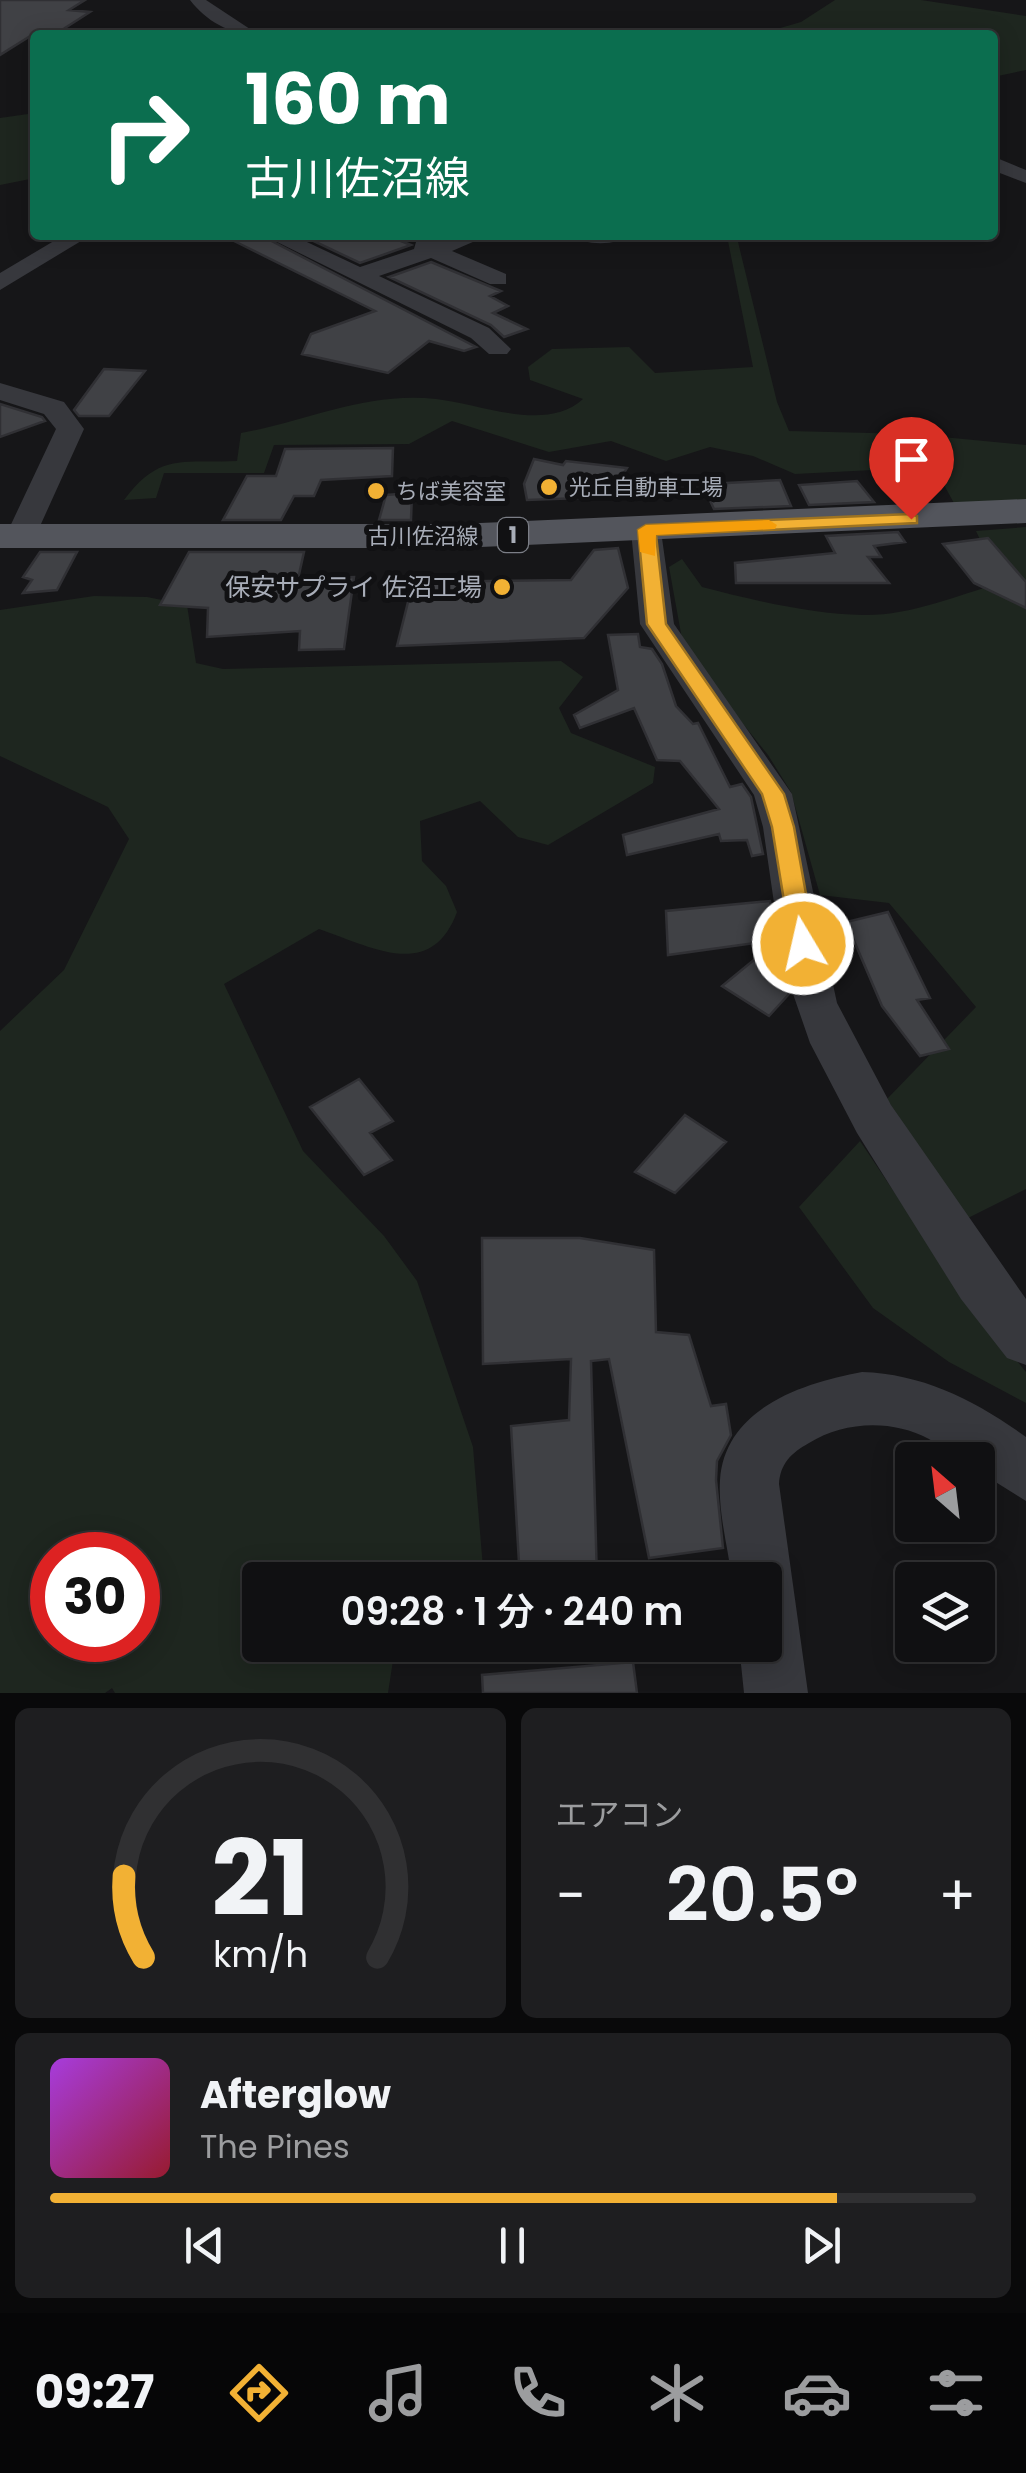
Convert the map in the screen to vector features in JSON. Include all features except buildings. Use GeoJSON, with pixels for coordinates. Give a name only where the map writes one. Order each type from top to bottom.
{"type":"FeatureCollection","features":[{"type":"Feature","properties":{"kind":"main road","name":"古川佐沼線"},"geometry":{"type":"LineString","coordinates":[[10,535],[456,536],[1026,512]]}},
{"type":"Feature","properties":{"kind":"street"},"geometry":{"type":"LineString","coordinates":[[198,0],[208,12],[242,30]]}},
{"type":"Feature","properties":{"kind":"street"},"geometry":{"type":"LineString","coordinates":[[998,165],[1026,177]]}},
{"type":"Feature","properties":{"kind":"street"},"geometry":{"type":"LineString","coordinates":[[0,283],[72,240]]}},
{"type":"Feature","properties":{"kind":"street"},"geometry":{"type":"LineString","coordinates":[[285,240],[480,333],[498,349]]}},
{"type":"Feature","properties":{"kind":"street"},"geometry":{"type":"LineString","coordinates":[[409,240],[498,280],[424,306]]}},
{"type":"Feature","properties":{"kind":"street"},"geometry":{"type":"LineString","coordinates":[[360,275],[463,240]]}},
{"type":"Feature","properties":{"kind":"street"},"geometry":{"type":"LineString","coordinates":[[0,391],[54,408],[70,429],[69,440],[10,535]]}},
{"type":"Feature","properties":{"kind":"street"},"geometry":{"type":"LineString","coordinates":[[646,530],[656,624],[773,794],[783,827],[805,965],[827,1030],[874,1119],[980,1282],[1026,1340]]}},
{"type":"Feature","properties":{"kind":"street"},"geometry":{"type":"LineString","coordinates":[[760,1562],[750,1475],[758,1447],[780,1427],[816,1408],[862,1400],[904,1399],[940,1412],[1026,1472]]}},
{"type":"Feature","properties":{"kind":"street"},"geometry":{"type":"LineString","coordinates":[[772,1662],[776,1693]]}},
{"type":"Feature","properties":{"kind":"shaded area"},"geometry":{"type":"Polygon","coordinates":[[[835,0],[921,0],[1026,16],[1026,70],[998,76],[998,30],[773,30],[801,22],[835,0]]]}},
{"type":"Feature","properties":{"kind":"shaded area"},"geometry":{"type":"Polygon","coordinates":[[[30,114],[30,179],[0,185],[0,118],[30,114]]]}},
{"type":"Feature","properties":{"kind":"shaded area"},"geometry":{"type":"Polygon","coordinates":[[[728,241],[738,242],[777,402],[789,431],[911,434],[1026,445],[1026,500],[955,505],[943,483],[912,468],[795,474],[753,456],[710,447],[666,461],[611,441],[549,452],[452,421],[409,444],[274,445],[264,473],[164,473],[156,498],[124,500],[161,467],[237,461],[241,433],[362,403],[436,399],[532,415],[568,409],[583,399],[530,380],[528,367],[552,349],[629,347],[655,373],[753,367],[728,241]]]}},
{"type":"Feature","properties":{"kind":"shaded area"},"geometry":{"type":"Polygon","coordinates":[[[1026,527],[1026,1189],[966,1219],[887,1099],[976,1007],[889,903],[820,895],[791,792],[768,755],[690,658],[682,639],[669,567],[682,559],[702,587],[761,601],[823,612],[898,612],[1000,583],[976,531],[1026,527]]]}},
{"type":"Feature","properties":{"kind":"shaded area"},"geometry":{"type":"Polygon","coordinates":[[[94,596],[147,597],[187,605],[196,663],[223,669],[561,661],[583,677],[559,708],[571,733],[655,767],[653,783],[548,845],[518,837],[480,801],[420,821],[422,861],[446,886],[457,912],[446,934],[432,947],[398,954],[319,929],[224,984],[303,1151],[384,1236],[417,1281],[473,1447],[483,1562],[242,1562],[242,1662],[393,1662],[388,1693],[115,1693],[112,1688],[105,1693],[0,1693],[0,1031],[64,970],[129,839],[108,807],[0,756],[0,610],[94,596]]]}},
{"type":"Feature","properties":{"kind":"shaded area"},"geometry":{"type":"Polygon","coordinates":[[[860,1141],[963,1295],[1026,1372],[1026,1403],[949,1362],[873,1308],[799,1207],[860,1141]]]}},
{"type":"Feature","properties":{"kind":"slow traffic"},"geometry":{"type":"LineString","coordinates":[[649,552],[646,530],[769,525]]}},
{"type":"Feature","properties":{"kind":"place","name":"光丘自動車工場"},"geometry":{"type":"Point","coordinates":[549,487]}},
{"type":"Feature","properties":{"kind":"place","name":"ちば美容室"},"geometry":{"type":"Point","coordinates":[376,491]}},
{"type":"Feature","properties":{"kind":"place","name":"保安サプライ 佐沼工場"},"geometry":{"type":"Point","coordinates":[502,587]}},
{"type":"Feature","properties":{"kind":"route"},"geometry":{"type":"LineString","coordinates":[[803,944],[783,827],[773,794],[656,624],[646,530],[911,519]]}}]}
